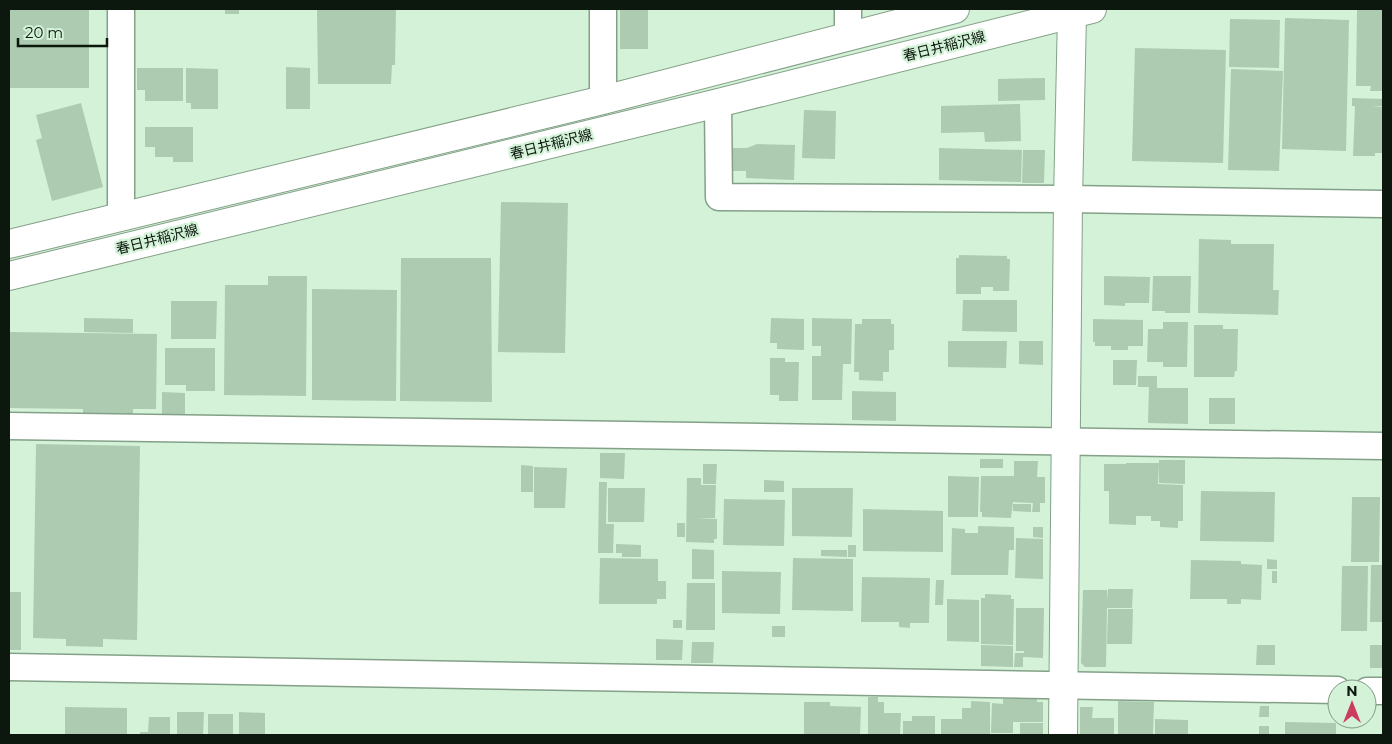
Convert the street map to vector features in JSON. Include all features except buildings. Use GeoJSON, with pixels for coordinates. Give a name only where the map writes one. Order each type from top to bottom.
{"type":"FeatureCollection","features":[{"type":"Feature","properties":{"kind":"main road"},"geometry":{"type":"LineString","coordinates":[[9,244],[603,100],[955,9]]}},
{"type":"Feature","properties":{"kind":"main road"},"geometry":{"type":"LineString","coordinates":[[1063,735],[1068,199],[1079,10]]}},
{"type":"Feature","properties":{"kind":"main road","name":"春日井稲沢線"},"geometry":{"type":"LineString","coordinates":[[9,276],[718,103],[1079,10]]}},
{"type":"Feature","properties":{"kind":"street"},"geometry":{"type":"LineString","coordinates":[[121,9],[121,216]]}},
{"type":"Feature","properties":{"kind":"street"},"geometry":{"type":"LineString","coordinates":[[603,9],[603,100]]}},
{"type":"Feature","properties":{"kind":"street"},"geometry":{"type":"LineString","coordinates":[[848,9],[848,36]]}},
{"type":"Feature","properties":{"kind":"street"},"geometry":{"type":"LineString","coordinates":[[718,103],[719,197],[1068,199],[1383,204]]}},
{"type":"Feature","properties":{"kind":"street"},"geometry":{"type":"LineString","coordinates":[[9,426],[1383,446]]}},
{"type":"Feature","properties":{"kind":"street"},"geometry":{"type":"LineString","coordinates":[[9,667],[1327,690]]}}]}
